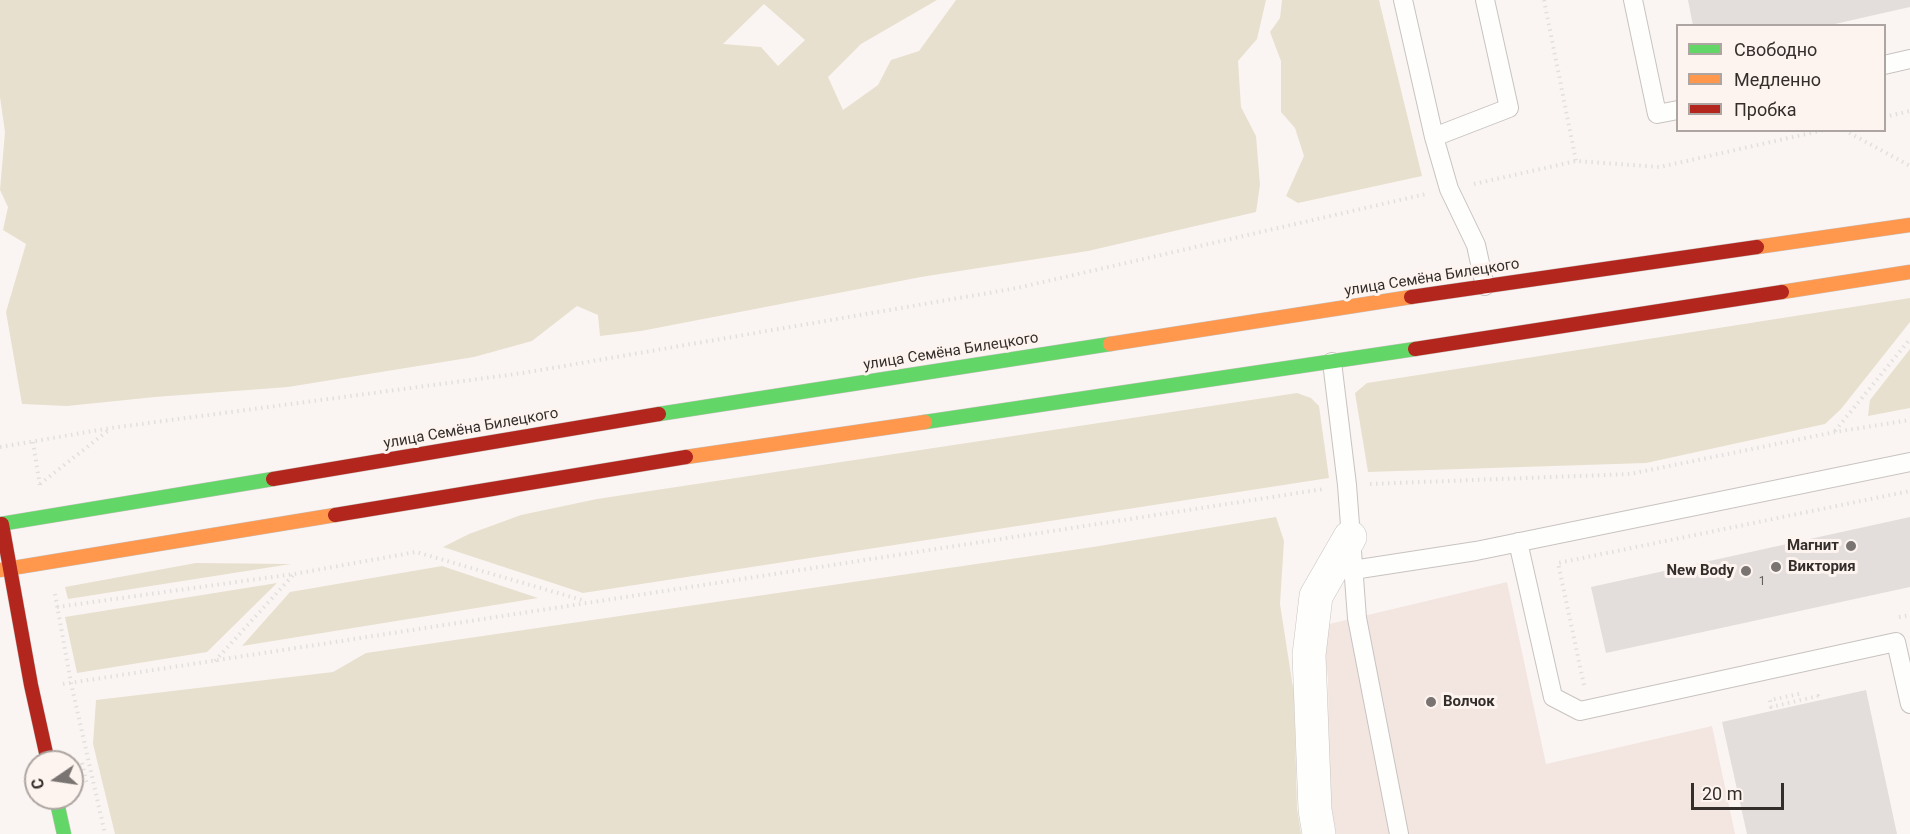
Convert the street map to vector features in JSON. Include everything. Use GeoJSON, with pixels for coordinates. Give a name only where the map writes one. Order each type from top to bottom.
{"type":"FeatureCollection","features":[{"type":"Feature","properties":{"kind":"main road","name":"улица Семёна Билецкого"},"geometry":{"type":"LineString","coordinates":[[1,524],[686,410],[1485,286],[1910,225]]}},
{"type":"Feature","properties":{"kind":"main road"},"geometry":{"type":"LineString","coordinates":[[5,570],[692,456],[1332,362],[1910,272]]}},
{"type":"Feature","properties":{"kind":"main road"},"geometry":{"type":"LineString","coordinates":[[1,524],[5,570],[46,750]]}},
{"type":"Feature","properties":{"kind":"main road"},"geometry":{"type":"LineString","coordinates":[[59,810],[64,834]]}},
{"type":"Feature","properties":{"kind":"street"},"geometry":{"type":"LineString","coordinates":[[1319,834],[1309,655],[1316,596],[1350,537]]}},
{"type":"Feature","properties":{"kind":"lane"},"geometry":{"type":"LineString","coordinates":[[1403,0],[1434,137],[1449,189],[1476,245],[1485,286]]}},
{"type":"Feature","properties":{"kind":"lane"},"geometry":{"type":"LineString","coordinates":[[1434,137],[1509,108],[1485,0]]}},
{"type":"Feature","properties":{"kind":"lane"},"geometry":{"type":"LineString","coordinates":[[1633,0],[1657,114],[1676,110]]}},
{"type":"Feature","properties":{"kind":"lane"},"geometry":{"type":"LineString","coordinates":[[1886,65],[1910,59]]}},
{"type":"Feature","properties":{"kind":"lane"},"geometry":{"type":"LineString","coordinates":[[1332,362],[1347,485],[1357,618],[1399,834]]}},
{"type":"Feature","properties":{"kind":"lane"},"geometry":{"type":"LineString","coordinates":[[1353,570],[1476,551],[1910,462]]}},
{"type":"Feature","properties":{"kind":"lane"},"geometry":{"type":"LineString","coordinates":[[1518,542],[1553,697],[1580,711],[1896,642],[1910,704]]}},
{"type":"Feature","properties":{"kind":"path"},"geometry":{"type":"LineString","coordinates":[[1544,0],[1576,161]]}},
{"type":"Feature","properties":{"kind":"path"},"geometry":{"type":"LineString","coordinates":[[1886,117],[1910,111]]}},
{"type":"Feature","properties":{"kind":"path"},"geometry":{"type":"LineString","coordinates":[[0,447],[111,428],[523,374],[1017,288],[1576,161],[1660,167],[1815,132]]}},
{"type":"Feature","properties":{"kind":"path"},"geometry":{"type":"LineString","coordinates":[[1848,132],[1910,166]]}},
{"type":"Feature","properties":{"kind":"path"},"geometry":{"type":"LineString","coordinates":[[1834,432],[1910,339]]}},
{"type":"Feature","properties":{"kind":"path"},"geometry":{"type":"LineString","coordinates":[[32,685],[71,683],[585,601],[1347,485],[1630,474],[1834,432],[1910,420]]}},
{"type":"Feature","properties":{"kind":"path"},"geometry":{"type":"LineString","coordinates":[[40,484],[111,428]]}},
{"type":"Feature","properties":{"kind":"path"},"geometry":{"type":"LineString","coordinates":[[33,442],[45,518]]}},
{"type":"Feature","properties":{"kind":"path"},"geometry":{"type":"LineString","coordinates":[[1595,682],[1584,685],[1558,563],[1910,491]]}},
{"type":"Feature","properties":{"kind":"path"},"geometry":{"type":"LineString","coordinates":[[57,608],[294,574],[416,552],[585,601]]}},
{"type":"Feature","properties":{"kind":"path"},"geometry":{"type":"LineString","coordinates":[[51,562],[71,683],[105,834]]}},
{"type":"Feature","properties":{"kind":"path"},"geometry":{"type":"LineString","coordinates":[[214,661],[294,574]]}},
{"type":"Feature","properties":{"kind":"path"},"geometry":{"type":"LineString","coordinates":[[1898,617],[1910,615]]}},
{"type":"Feature","properties":{"kind":"path"},"geometry":{"type":"LineString","coordinates":[[1799,694],[1770,700],[1771,707],[1818,696],[1821,710]]}},
{"type":"Feature","properties":{"kind":"shaded area"},"geometry":{"type":"Polygon","coordinates":[[[0,0],[937,0],[861,44],[828,77],[843,110],[878,85],[891,60],[919,51],[956,0],[1266,0],[1257,39],[1238,61],[1241,107],[1256,136],[1260,185],[1256,212],[1088,251],[921,277],[641,331],[600,336],[598,315],[577,306],[532,341],[474,357],[288,387],[67,406],[22,404],[6,312],[26,244],[3,230],[8,207],[0,190],[5,132],[0,97],[0,0]],[[764,4],[723,44],[761,47],[778,66],[805,40],[764,4]]]}},
{"type":"Feature","properties":{"kind":"shaded area"},"geometry":{"type":"Polygon","coordinates":[[[1282,0],[1379,0],[1422,176],[1298,203],[1286,196],[1304,156],[1295,128],[1281,112],[1281,61],[1270,32],[1280,18],[1282,0]]]}},
{"type":"Feature","properties":{"kind":"shaded area"},"geometry":{"type":"Polygon","coordinates":[[[1910,298],[1910,322],[1841,409],[1825,424],[1646,463],[1368,472],[1355,393],[1367,383],[1910,298]]]}},
{"type":"Feature","properties":{"kind":"shaded area"},"geometry":{"type":"Polygon","coordinates":[[[1910,349],[1910,408],[1868,416],[1870,400],[1910,349]]]}},
{"type":"Feature","properties":{"kind":"shaded area"},"geometry":{"type":"Polygon","coordinates":[[[1297,393],[1311,398],[1319,406],[1329,478],[583,593],[443,547],[469,534],[521,515],[597,499],[1297,393]]]}},
{"type":"Feature","properties":{"kind":"shaded area"},"geometry":{"type":"Polygon","coordinates":[[[1276,517],[1284,541],[1280,604],[1294,694],[1297,808],[1301,834],[115,834],[93,744],[96,700],[333,672],[366,653],[1093,547],[1276,517]]]}},
{"type":"Feature","properties":{"kind":"shaded area"},"geometry":{"type":"Polygon","coordinates":[[[196,563],[291,564],[68,599],[65,587],[196,563]]]}},
{"type":"Feature","properties":{"kind":"shaded area"},"geometry":{"type":"Polygon","coordinates":[[[442,566],[538,598],[242,646],[290,592],[442,566]]]}},
{"type":"Feature","properties":{"kind":"shaded area","name":"Волчок"},"geometry":{"type":"Polygon","coordinates":[[[1507,582],[1546,764],[1712,726],[1735,834],[1336,834],[1329,797],[1328,678],[1321,626],[1507,582]]]}},
{"type":"Feature","properties":{"kind":"shaded area"},"geometry":{"type":"Polygon","coordinates":[[[277,583],[207,652],[77,673],[65,617],[277,583]]]}},
{"type":"Feature","properties":{"kind":"building"},"geometry":{"type":"Polygon","coordinates":[[[1688,0],[1910,0],[1910,7],[1835,24],[1693,24],[1688,0]]]}},
{"type":"Feature","properties":{"kind":"building"},"geometry":{"type":"Polygon","coordinates":[[[1910,517],[1910,587],[1606,653],[1591,587],[1910,517]]]}},
{"type":"Feature","properties":{"kind":"building"},"geometry":{"type":"Polygon","coordinates":[[[1866,690],[1897,834],[1747,834],[1722,722],[1866,690]]]}},
{"type":"Feature","properties":{"kind":"traffic: fast"},"geometry":{"type":"LineString","coordinates":[[659,414],[1110,344]]}},
{"type":"Feature","properties":{"kind":"traffic: fast"},"geometry":{"type":"LineString","coordinates":[[925,422],[1415,349]]}},
{"type":"Feature","properties":{"kind":"traffic: fast"},"geometry":{"type":"LineString","coordinates":[[0,524],[273,479]]}},
{"type":"Feature","properties":{"kind":"traffic: fast"},"geometry":{"type":"LineString","coordinates":[[59,810],[64,834]]}},
{"type":"Feature","properties":{"kind":"traffic: slow"},"geometry":{"type":"LineString","coordinates":[[1757,247],[1910,225]]}},
{"type":"Feature","properties":{"kind":"traffic: slow"},"geometry":{"type":"LineString","coordinates":[[1782,292],[1910,272]]}},
{"type":"Feature","properties":{"kind":"traffic: slow"},"geometry":{"type":"LineString","coordinates":[[1110,344],[1411,297]]}},
{"type":"Feature","properties":{"kind":"traffic: slow"},"geometry":{"type":"LineString","coordinates":[[686,457],[925,422]]}},
{"type":"Feature","properties":{"kind":"traffic: slow"},"geometry":{"type":"LineString","coordinates":[[0,570],[335,515]]}},
{"type":"Feature","properties":{"kind":"traffic: jam"},"geometry":{"type":"LineString","coordinates":[[1411,297],[1757,247]]}},
{"type":"Feature","properties":{"kind":"traffic: jam"},"geometry":{"type":"LineString","coordinates":[[1415,349],[1782,292]]}},
{"type":"Feature","properties":{"kind":"traffic: jam"},"geometry":{"type":"LineString","coordinates":[[273,479],[659,414]]}},
{"type":"Feature","properties":{"kind":"traffic: jam"},"geometry":{"type":"LineString","coordinates":[[335,515],[686,457]]}},
{"type":"Feature","properties":{"kind":"traffic: jam"},"geometry":{"type":"LineString","coordinates":[[2,524],[31,685],[45,750]]}},
{"type":"Feature","properties":{"kind":"place","name":"Магнит"},"geometry":{"type":"Point","coordinates":[1851,546]}},
{"type":"Feature","properties":{"kind":"place","name":"Виктория"},"geometry":{"type":"Point","coordinates":[1776,567]}},
{"type":"Feature","properties":{"kind":"place","name":"New Body"},"geometry":{"type":"Point","coordinates":[1746,571]}},
{"type":"Feature","properties":{"kind":"place","name":"Волчок"},"geometry":{"type":"Point","coordinates":[1431,702]}}]}
